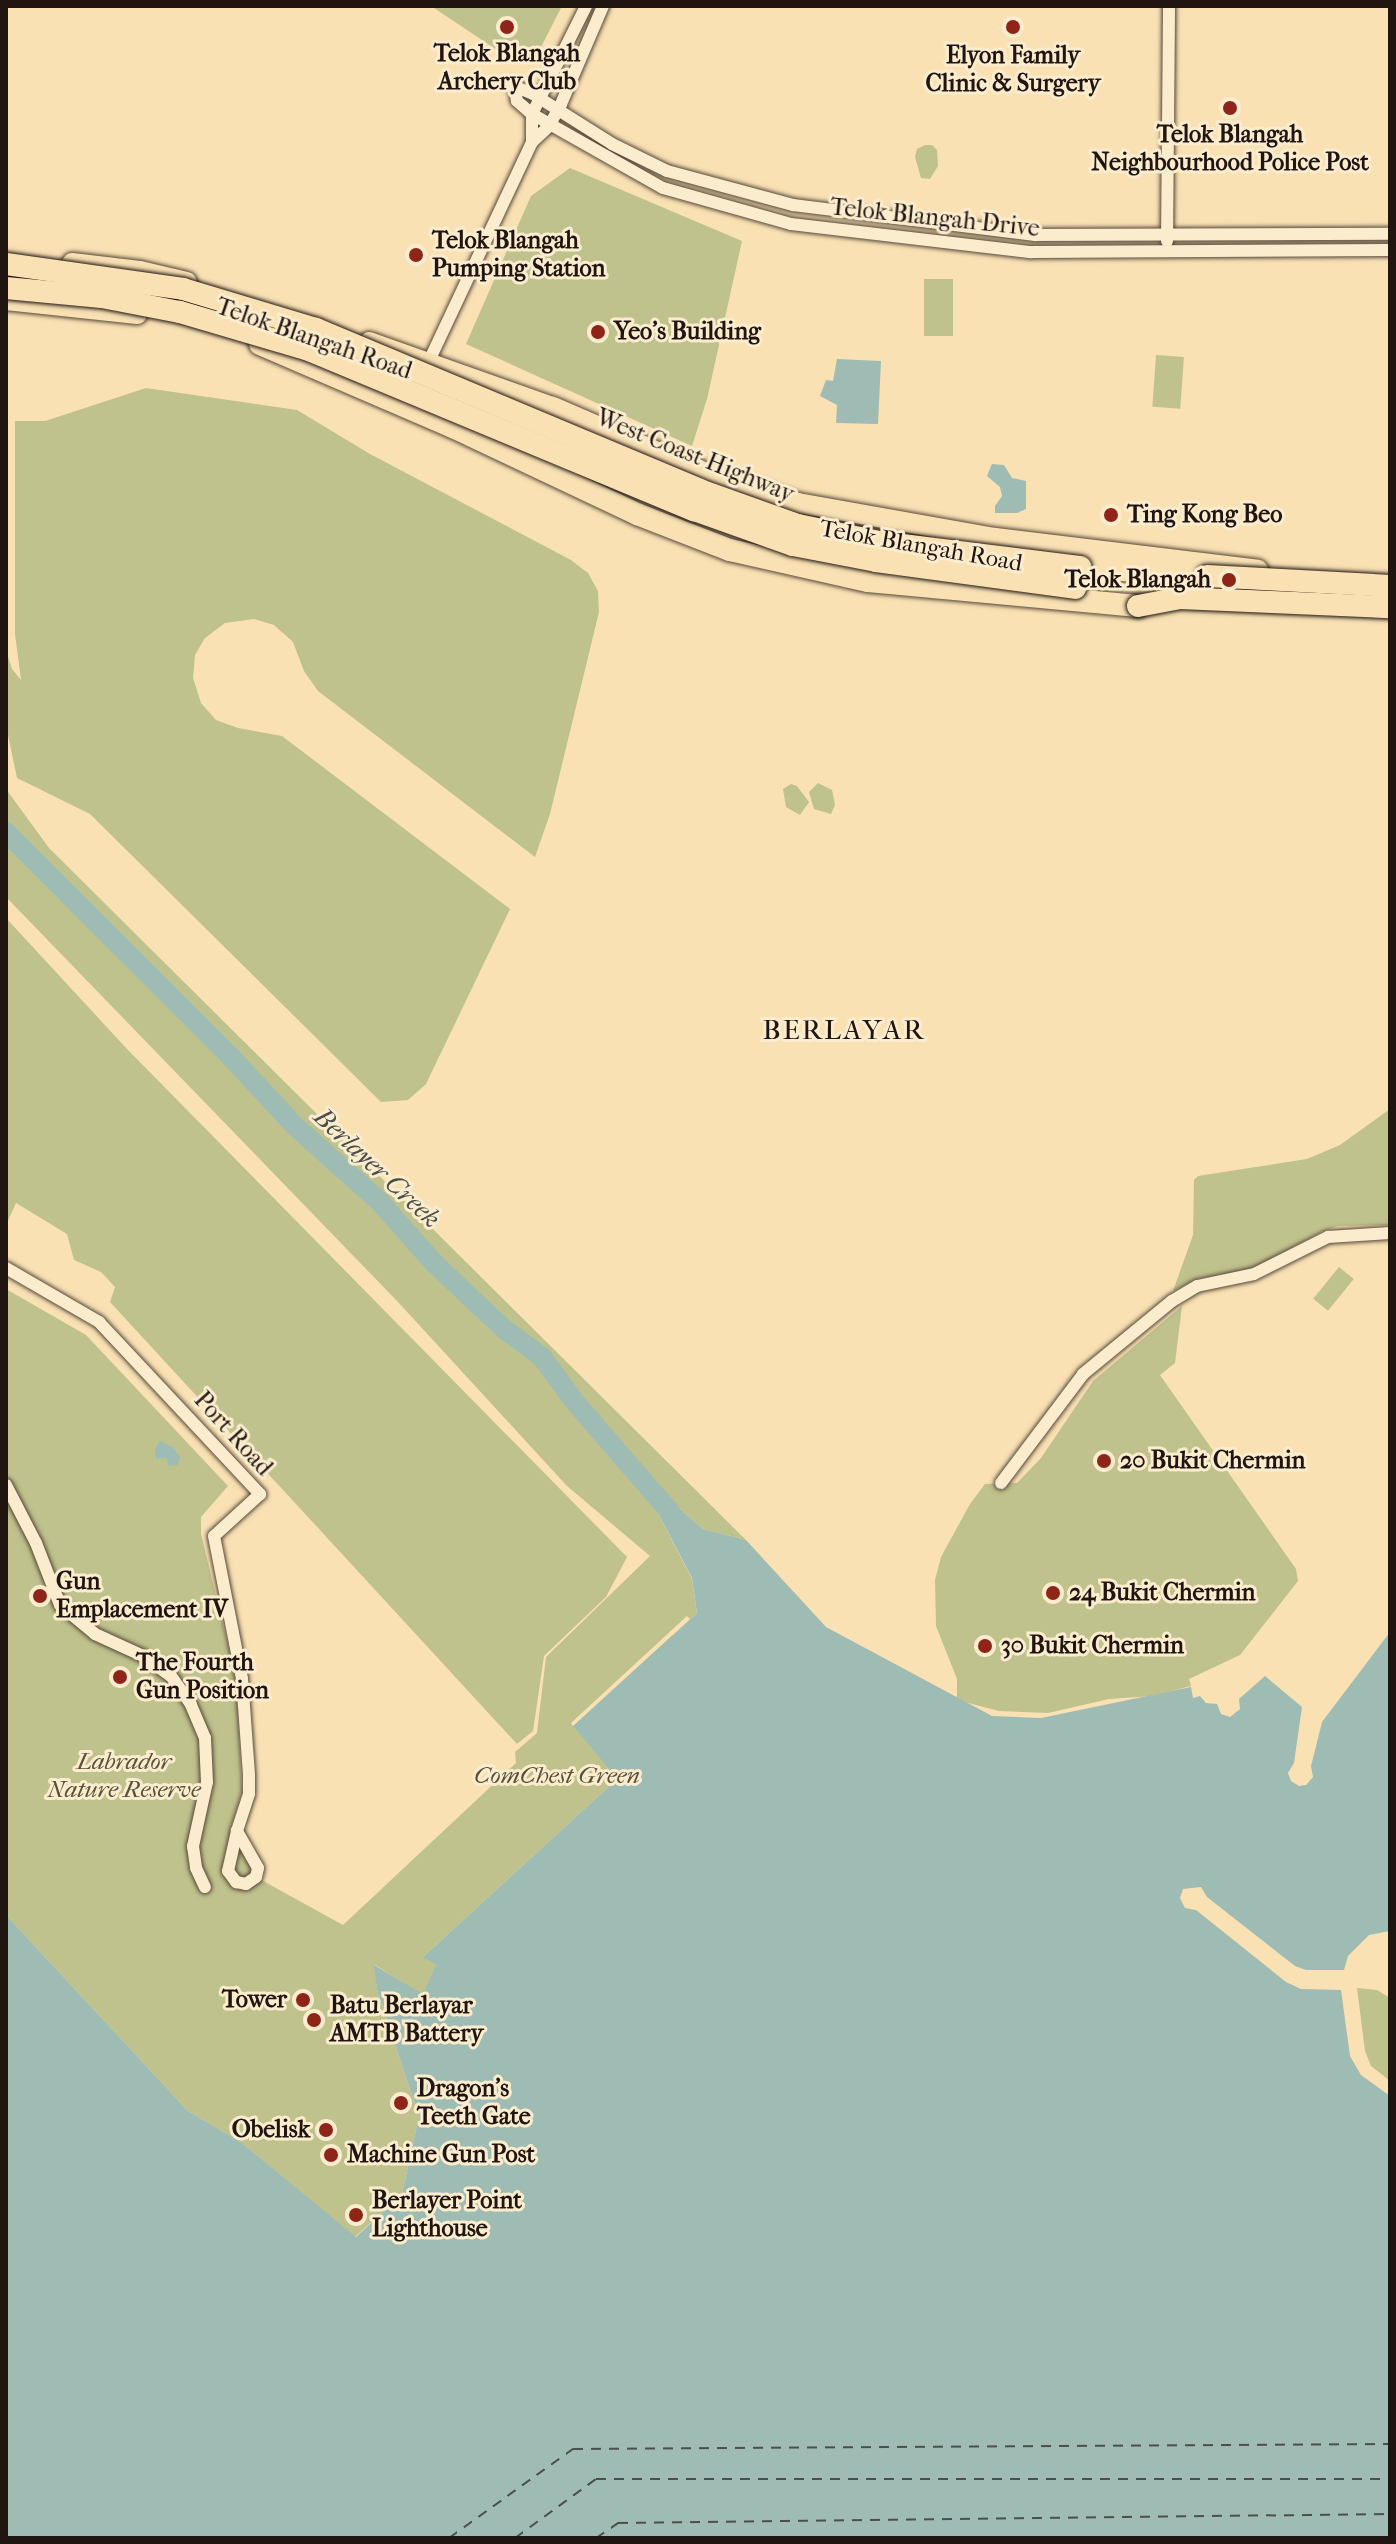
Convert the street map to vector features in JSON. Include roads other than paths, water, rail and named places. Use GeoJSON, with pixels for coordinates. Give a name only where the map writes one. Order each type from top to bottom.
{"type":"FeatureCollection","features":[{"type":"Feature","properties":{"kind":"highway","name":"West Coast Highway"},"geometry":{"type":"LineString","coordinates":[[6,264],[183,289],[316,329],[700,490],[798,525],[879,542],[1080,567],[1390,586]]}},
{"type":"Feature","properties":{"kind":"highway","name":"West Coast Highway"},"geometry":{"type":"LineString","coordinates":[[6,288],[102,297],[180,312],[309,350],[694,510],[793,545],[923,568],[1075,588],[1180,598],[1390,607]]}},
{"type":"Feature","properties":{"kind":"highway"},"geometry":{"type":"LineString","coordinates":[[260,344],[730,550],[805,569],[929,589],[1138,606],[1180,598]]}},
{"type":"Feature","properties":{"kind":"main road","name":"Telok Blangah Road"},"geometry":{"type":"LineString","coordinates":[[6,256],[171,277],[429,361],[553,407],[704,472],[798,503],[995,538],[1298,574],[1390,575]]}},
{"type":"Feature","properties":{"kind":"main road"},"geometry":{"type":"LineString","coordinates":[[122,311],[126,285],[140,271]]}},
{"type":"Feature","properties":{"kind":"main road","name":"Telok Blangah Road"},"geometry":{"type":"LineString","coordinates":[[6,300],[122,311],[173,320],[260,344],[789,550],[928,578],[1130,602],[1390,617]]}},
{"type":"Feature","properties":{"kind":"main road"},"geometry":{"type":"LineString","coordinates":[[627,487],[640,459],[639,445]]}},
{"type":"Feature","properties":{"kind":"main road"},"geometry":{"type":"LineString","coordinates":[[1298,574],[1311,591],[1305,612]]}},
{"type":"Feature","properties":{"kind":"street"},"geometry":{"type":"LineString","coordinates":[[532,142],[532,114],[586,6]]}},
{"type":"Feature","properties":{"kind":"street"},"geometry":{"type":"LineString","coordinates":[[429,361],[532,142],[549,126],[558,109],[603,6]]}},
{"type":"Feature","properties":{"kind":"street"},"geometry":{"type":"LineString","coordinates":[[1168,253],[1169,6]]}},
{"type":"Feature","properties":{"kind":"street","name":"Telok Blangah Drive"},"geometry":{"type":"LineString","coordinates":[[1390,234],[1035,235],[793,205],[667,171],[612,144],[525,89],[512,86],[517,101],[549,126],[663,188],[791,224],[1031,252],[1390,250]]}},
{"type":"Feature","properties":{"kind":"street"},"geometry":{"type":"LineString","coordinates":[[1001,1483],[1083,1374],[1172,1301],[1197,1286],[1254,1274],[1328,1237],[1390,1233]]}},
{"type":"Feature","properties":{"kind":"street","name":"Port Road"},"geometry":{"type":"LineString","coordinates":[[6,1268],[99,1322],[260,1494],[214,1536],[245,1709],[249,1794],[230,1862]]}},
{"type":"Feature","properties":{"kind":"street"},"geometry":{"type":"LineString","coordinates":[[6,1485],[36,1543],[60,1605],[95,1634],[143,1656],[171,1676],[191,1705],[205,1738],[207,1782],[193,1846],[196,1868],[205,1887]]}},
{"type":"Feature","properties":{"kind":"street"},"geometry":{"type":"LineString","coordinates":[[237,1831],[258,1871],[246,1884],[232,1880],[228,1871],[230,1862],[239,1855],[250,1856]]}},
{"type":"Feature","properties":{"kind":"water"},"geometry":{"type":"Polygon","coordinates":[[[837,359],[881,361],[878,424],[836,423],[837,405],[820,396],[826,380],[833,381],[837,359]]]}},
{"type":"Feature","properties":{"kind":"water"},"geometry":{"type":"Polygon","coordinates":[[[992,464],[1004,465],[1012,478],[1026,481],[1026,509],[1017,513],[995,513],[995,506],[1002,496],[1000,487],[987,476],[992,464]]]}},
{"type":"Feature","properties":{"kind":"water"},"geometry":{"type":"Polygon","coordinates":[[[160,1441],[173,1447],[180,1457],[178,1465],[168,1466],[167,1458],[156,1459],[155,1449],[160,1441]]]}},
{"type":"Feature","properties":{"kind":"water"},"geometry":{"type":"Polygon","coordinates":[[[658,1490],[703,1529],[746,1540],[826,1627],[992,1716],[1041,1718],[1191,1687],[1193,1698],[1200,1696],[1206,1703],[1217,1704],[1221,1714],[1230,1717],[1240,1709],[1239,1699],[1265,1676],[1302,1707],[1294,1763],[1288,1773],[1291,1781],[1299,1786],[1306,1785],[1313,1777],[1311,1766],[1322,1722],[1390,1632],[1390,1931],[1369,1935],[1348,1956],[1344,1970],[1306,1970],[1295,1966],[1207,1897],[1201,1887],[1183,1889],[1180,1898],[1185,1908],[1196,1910],[1286,1982],[1301,1989],[1341,1990],[1350,2056],[1361,2075],[1390,2096],[1390,2538],[6,2538],[6,1915],[188,2111],[241,2142],[356,2237],[402,2194],[419,2116],[377,1990],[374,1965],[423,1994],[436,1965],[423,1957],[615,1781],[615,1776],[573,1726],[697,1613],[692,1578],[649,1496],[658,1490]]]}},
{"type":"Feature","properties":{"kind":"waterway","name":"Berlayer Creek"},"geometry":{"type":"LineString","coordinates":[[6,832],[231,1057],[295,1126],[379,1201],[434,1263],[504,1329],[542,1357],[574,1401],[670,1512]]}},
{"type":"Feature","properties":{"kind":"place","name":"Telok Blangah Archery Club"},"geometry":{"type":"Point","coordinates":[507,27]}},
{"type":"Feature","properties":{"kind":"place","name":"Elyon Family Clinic & Surgery"},"geometry":{"type":"Point","coordinates":[1013,27]}},
{"type":"Feature","properties":{"kind":"place","name":"Telok Blangah Neighbourhood Police Post"},"geometry":{"type":"Point","coordinates":[1230,108]}},
{"type":"Feature","properties":{"kind":"place","name":"Telok Blangah Pumping Station"},"geometry":{"type":"Point","coordinates":[416,255]}},
{"type":"Feature","properties":{"kind":"place","name":"Yeo's Building"},"geometry":{"type":"Point","coordinates":[598,332]}},
{"type":"Feature","properties":{"kind":"place","name":"Ting Kong Beo"},"geometry":{"type":"Point","coordinates":[1111,515]}},
{"type":"Feature","properties":{"kind":"place","name":"Telok Blangah"},"geometry":{"type":"Point","coordinates":[1229,580]}},
{"type":"Feature","properties":{"kind":"place","name":"20 Bukit Chermin"},"geometry":{"type":"Point","coordinates":[1104,1461]}},
{"type":"Feature","properties":{"kind":"place","name":"24 Bukit Chermin"},"geometry":{"type":"Point","coordinates":[1053,1593]}},
{"type":"Feature","properties":{"kind":"place","name":"Gun Emplacement IV"},"geometry":{"type":"Point","coordinates":[40,1596]}},
{"type":"Feature","properties":{"kind":"place","name":"30 Bukit Chermin"},"geometry":{"type":"Point","coordinates":[985,1646]}},
{"type":"Feature","properties":{"kind":"place","name":"The Fourth Gun Position"},"geometry":{"type":"Point","coordinates":[120,1677]}},
{"type":"Feature","properties":{"kind":"place","name":"Tower"},"geometry":{"type":"Point","coordinates":[303,2000]}},
{"type":"Feature","properties":{"kind":"place","name":"Batu Berlayar AMTB Battery"},"geometry":{"type":"Point","coordinates":[314,2020]}},
{"type":"Feature","properties":{"kind":"place","name":"Dragon's Teeth Gate"},"geometry":{"type":"Point","coordinates":[401,2103]}},
{"type":"Feature","properties":{"kind":"place","name":"Obelisk"},"geometry":{"type":"Point","coordinates":[326,2130]}},
{"type":"Feature","properties":{"kind":"place","name":"Machine Gun Post"},"geometry":{"type":"Point","coordinates":[331,2155]}},
{"type":"Feature","properties":{"kind":"place","name":"Berlayer Point Lighthouse"},"geometry":{"type":"Point","coordinates":[356,2215]}},
{"type":"Feature","properties":{"kind":"district","name":"BERLAYAR"},"geometry":{"type":"Point","coordinates":[844,1030]}},
{"type":"Feature","properties":{"kind":"park label","name":"Labrador Nature Reserve"},"geometry":{"type":"Point","coordinates":[124,1776]}},
{"type":"Feature","properties":{"kind":"park label","name":"ComChest Green"},"geometry":{"type":"Point","coordinates":[557,1776]}}]}
